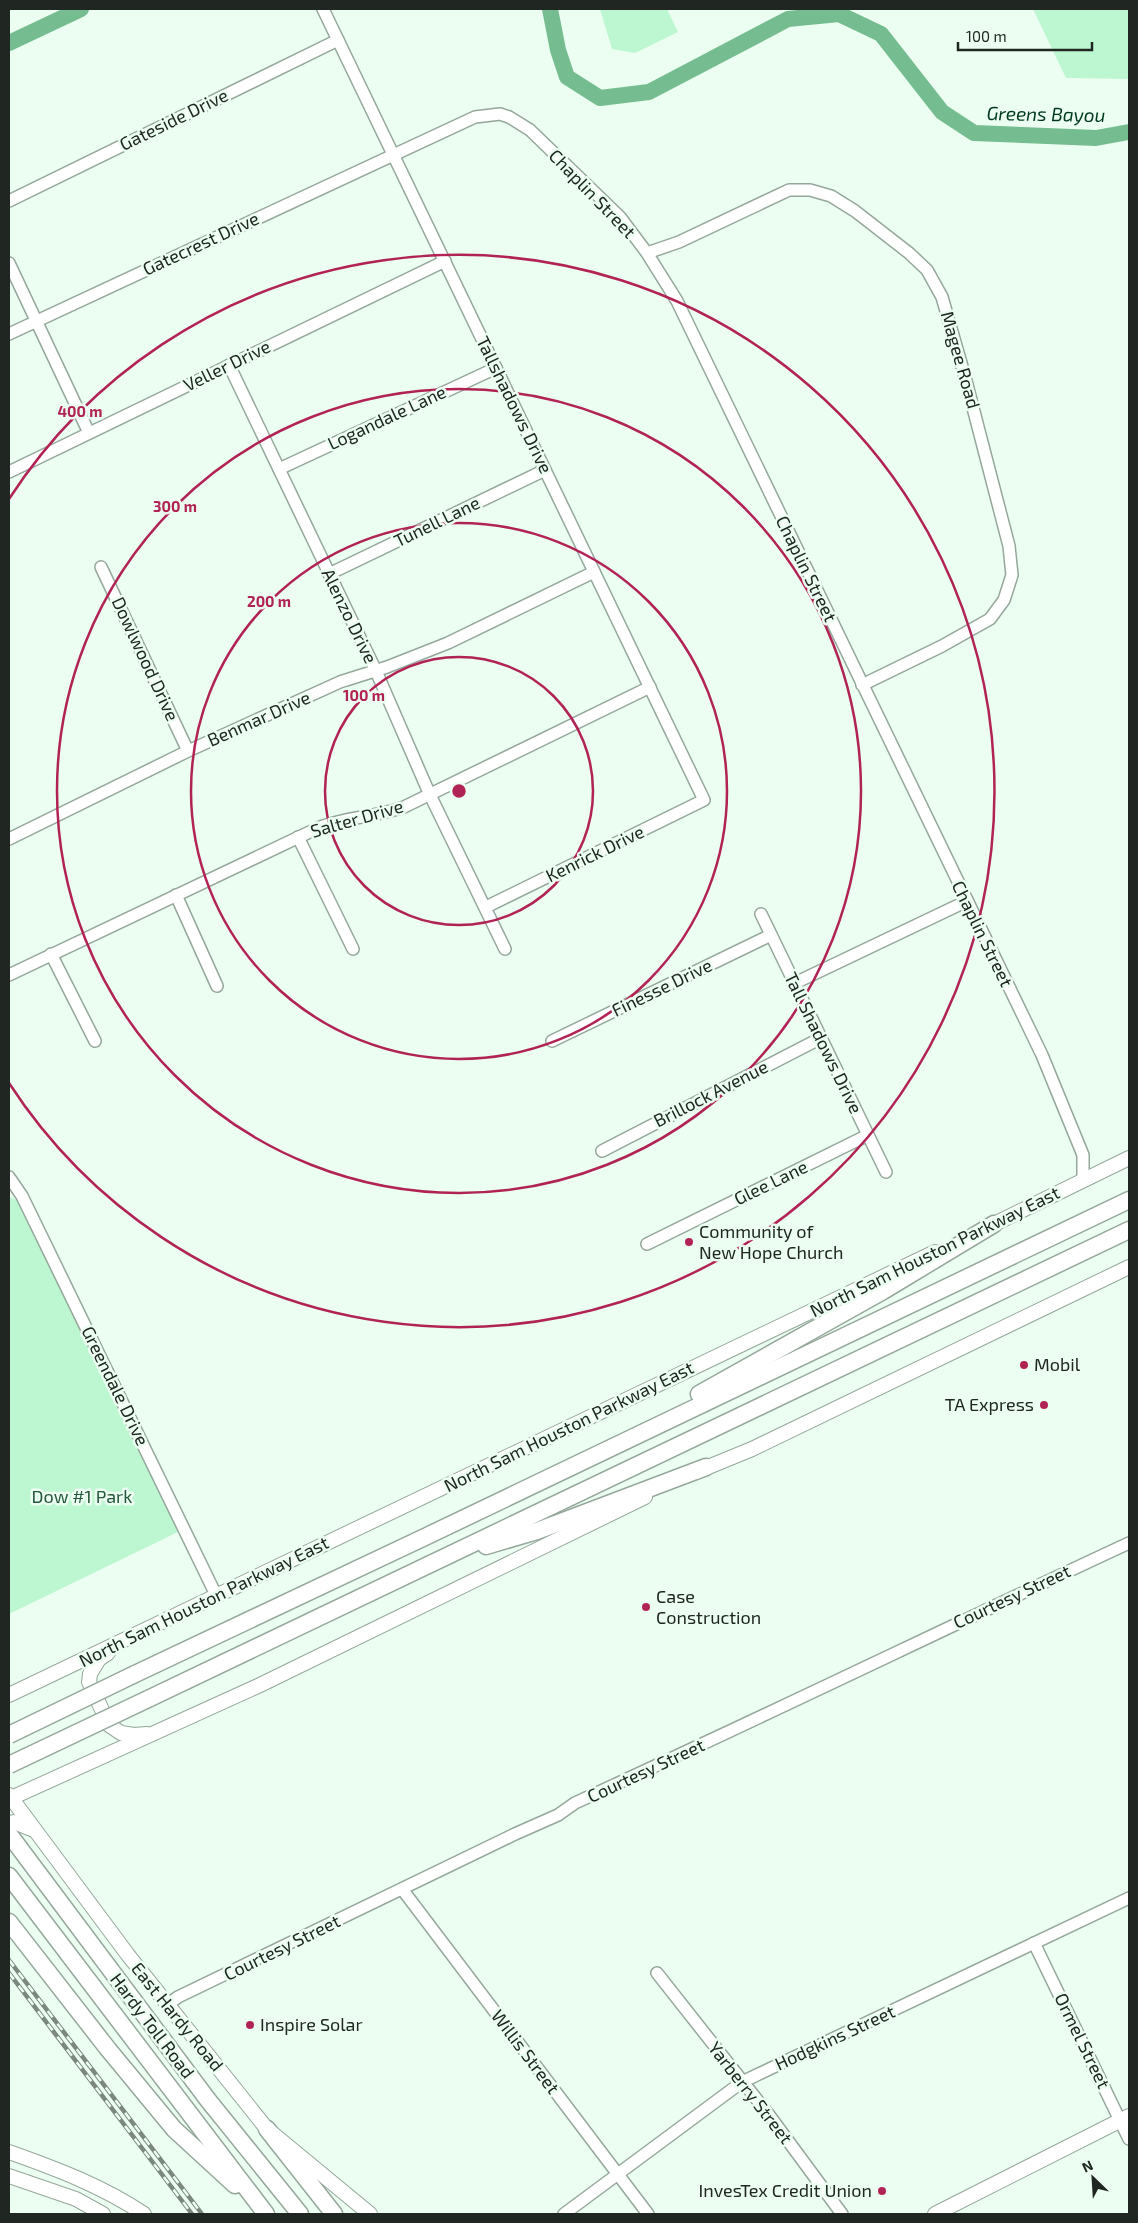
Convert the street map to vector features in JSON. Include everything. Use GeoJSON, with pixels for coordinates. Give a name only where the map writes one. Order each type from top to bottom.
{"type":"FeatureCollection","features":[{"type":"Feature","properties":{"kind":"highway","name":"North Sam Houston Parkway East"},"geometry":{"type":"LineString","coordinates":[[9,1734],[1129,1200]]}},
{"type":"Feature","properties":{"kind":"highway"},"geometry":{"type":"LineString","coordinates":[[427,1536],[727,1379],[883,1291],[994,1224]]}},
{"type":"Feature","properties":{"kind":"highway"},"geometry":{"type":"LineString","coordinates":[[9,1765],[1129,1230]]}},
{"type":"Feature","properties":{"kind":"highway"},"geometry":{"type":"LineString","coordinates":[[436,1561],[537,1531],[706,1467]]}},
{"type":"Feature","properties":{"kind":"highway","name":"Hardy Toll Road"},"geometry":{"type":"LineString","coordinates":[[9,1834],[208,2100],[300,2214]]}},
{"type":"Feature","properties":{"kind":"highway","name":"Hardy Toll Road"},"geometry":{"type":"LineString","coordinates":[[9,1876],[266,2214]]}},
{"type":"Feature","properties":{"kind":"highway"},"geometry":{"type":"LineString","coordinates":[[9,1922],[108,2049],[174,2129],[266,2214]]}},
{"type":"Feature","properties":{"kind":"highway"},"geometry":{"type":"LineString","coordinates":[[267,2129],[334,2214]]}},
{"type":"Feature","properties":{"kind":"main road","name":"North Sam Houston Parkway East"},"geometry":{"type":"LineString","coordinates":[[9,1695],[217,1597],[1129,1158]]}},
{"type":"Feature","properties":{"kind":"main road"},"geometry":{"type":"LineString","coordinates":[[9,1798],[260,1685],[706,1467],[752,1449],[1129,1267]]}},
{"type":"Feature","properties":{"kind":"main road"},"geometry":{"type":"LineString","coordinates":[[127,1640],[99,1659],[90,1674],[89,1682],[109,1725],[121,1733],[134,1735],[156,1733]]}},
{"type":"Feature","properties":{"kind":"main road","name":"East Hardy Road"},"geometry":{"type":"LineString","coordinates":[[9,1798],[167,2005],[267,2129],[370,2214]]}},
{"type":"Feature","properties":{"kind":"main road"},"geometry":{"type":"LineString","coordinates":[[9,1823],[14,1822],[35,1831]]}},
{"type":"Feature","properties":{"kind":"main road"},"geometry":{"type":"LineString","coordinates":[[935,2214],[1125,2118]]}},
{"type":"Feature","properties":{"kind":"main road"},"geometry":{"type":"LineString","coordinates":[[9,2152],[87,2181],[117,2196],[144,2214]]}},
{"type":"Feature","properties":{"kind":"main road"},"geometry":{"type":"LineString","coordinates":[[9,2176],[76,2199],[103,2214]]}},
{"type":"Feature","properties":{"kind":"street","name":"Tallshadows Drive"},"geometry":{"type":"LineString","coordinates":[[323,9],[704,800]]}},
{"type":"Feature","properties":{"kind":"street","name":"Gateside Drive"},"geometry":{"type":"LineString","coordinates":[[9,201],[338,40]]}},
{"type":"Feature","properties":{"kind":"street","name":"Chaplin Street"},"geometry":{"type":"LineString","coordinates":[[394,155],[413,144],[475,117],[492,114],[509,116],[530,130],[620,217],[647,253],[677,301],[1042,1055],[1083,1155],[1082,1181]]}},
{"type":"Feature","properties":{"kind":"street","name":"Gatecrest Drive"},"geometry":{"type":"LineString","coordinates":[[9,334],[394,155]]}},
{"type":"Feature","properties":{"kind":"street","name":"Magee Road"},"geometry":{"type":"LineString","coordinates":[[647,253],[680,242],[789,190],[810,190],[830,196],[855,211],[909,253],[927,270],[942,297],[1009,546],[1012,576],[1004,600],[990,619],[942,646],[862,685]]}},
{"type":"Feature","properties":{"kind":"street","name":"Veller Drive"},"geometry":{"type":"LineString","coordinates":[[9,472],[445,261]]}},
{"type":"Feature","properties":{"kind":"street"},"geometry":{"type":"LineString","coordinates":[[9,263],[89,433]]}},
{"type":"Feature","properties":{"kind":"street","name":"Alenzo Drive"},"geometry":{"type":"LineString","coordinates":[[229,365],[376,671],[430,795],[505,948]]}},
{"type":"Feature","properties":{"kind":"street","name":"Logandale Lane"},"geometry":{"type":"LineString","coordinates":[[278,468],[496,368]]}},
{"type":"Feature","properties":{"kind":"street","name":"Tunell Lane"},"geometry":{"type":"LineString","coordinates":[[329,574],[545,470]]}},
{"type":"Feature","properties":{"kind":"street","name":"Dowlwood Drive"},"geometry":{"type":"LineString","coordinates":[[101,567],[188,751]]}},
{"type":"Feature","properties":{"kind":"street","name":"Benmar Drive"},"geometry":{"type":"LineString","coordinates":[[9,839],[188,751],[340,682],[376,671],[448,643],[594,572]]}},
{"type":"Feature","properties":{"kind":"street","name":"Salter Drive"},"geometry":{"type":"LineString","coordinates":[[9,974],[298,837],[334,822],[397,810],[650,687]]}},
{"type":"Feature","properties":{"kind":"street","name":"Kenrick Drive"},"geometry":{"type":"LineString","coordinates":[[486,907],[704,800]]}},
{"type":"Feature","properties":{"kind":"street"},"geometry":{"type":"LineString","coordinates":[[298,837],[353,949]]}},
{"type":"Feature","properties":{"kind":"street"},"geometry":{"type":"LineString","coordinates":[[176,895],[217,986]]}},
{"type":"Feature","properties":{"kind":"street"},"geometry":{"type":"LineString","coordinates":[[795,983],[966,901]]}},
{"type":"Feature","properties":{"kind":"street","name":"Tall Shadows Drive"},"geometry":{"type":"LineString","coordinates":[[761,914],[886,1172]]}},
{"type":"Feature","properties":{"kind":"street","name":"Finesse Drive"},"geometry":{"type":"LineString","coordinates":[[552,1041],[771,935]]}},
{"type":"Feature","properties":{"kind":"street"},"geometry":{"type":"LineString","coordinates":[[51,954],[95,1041]]}},
{"type":"Feature","properties":{"kind":"street","name":"Brillock Avenue"},"geometry":{"type":"LineString","coordinates":[[602,1151],[821,1038]]}},
{"type":"Feature","properties":{"kind":"street","name":"Glee Lane"},"geometry":{"type":"LineString","coordinates":[[647,1244],[868,1135]]}},
{"type":"Feature","properties":{"kind":"street","name":"Greendale Drive"},"geometry":{"type":"LineString","coordinates":[[9,1177],[22,1196],[217,1597]]}},
{"type":"Feature","properties":{"kind":"street","name":"Courtesy Street"},"geometry":{"type":"LineString","coordinates":[[167,2005],[178,1997],[558,1815],[576,1803],[732,1731],[914,1643],[1129,1544]]}},
{"type":"Feature","properties":{"kind":"street","name":"Willis Street"},"geometry":{"type":"LineString","coordinates":[[402,1889],[648,2214]]}},
{"type":"Feature","properties":{"kind":"street","name":"Hodgkins Street"},"geometry":{"type":"LineString","coordinates":[[564,2214],[742,2082],[1129,1898]]}},
{"type":"Feature","properties":{"kind":"street","name":"Ormel Street"},"geometry":{"type":"LineString","coordinates":[[1034,1943],[1125,2118],[1129,2139]]}},
{"type":"Feature","properties":{"kind":"street","name":"Yarberry Street"},"geometry":{"type":"LineString","coordinates":[[657,1973],[769,2115],[842,2214]]}},
{"type":"Feature","properties":{"kind":"green space"},"geometry":{"type":"Polygon","coordinates":[[[600,9],[667,9],[678,32],[635,53],[612,49],[600,9]]]}},
{"type":"Feature","properties":{"kind":"green space"},"geometry":{"type":"Polygon","coordinates":[[[1033,9],[1129,9],[1129,79],[1066,78],[1033,9]]]}},
{"type":"Feature","properties":{"kind":"green space","name":"Dow #1 Park"},"geometry":{"type":"Polygon","coordinates":[[[9,1197],[20,1201],[180,1531],[9,1614],[9,1197]]]}},
{"type":"Feature","properties":{"kind":"waterway","name":"Greens Bayou"},"geometry":{"type":"LineString","coordinates":[[9,43],[81,9]]}},
{"type":"Feature","properties":{"kind":"waterway","name":"Greens Bayou"},"geometry":{"type":"LineString","coordinates":[[550,9],[558,50],[567,77],[600,98],[649,92],[788,19],[839,14],[881,34],[942,112],[974,133],[1096,138],[1129,132]]}},
{"type":"Feature","properties":{"kind":"railway"},"geometry":{"type":"LineString","coordinates":[[9,1960],[202,2214]]}},
{"type":"Feature","properties":{"kind":"railway"},"geometry":{"type":"LineString","coordinates":[[9,1973],[192,2214]]}},
{"type":"Feature","properties":{"kind":"place","name":"Community of New Hope Church"},"geometry":{"type":"Point","coordinates":[689,1242]}},
{"type":"Feature","properties":{"kind":"place","name":"Mobil"},"geometry":{"type":"Point","coordinates":[1024,1365]}},
{"type":"Feature","properties":{"kind":"place","name":"TA Express"},"geometry":{"type":"Point","coordinates":[1044,1405]}},
{"type":"Feature","properties":{"kind":"place","name":"Case Construction"},"geometry":{"type":"Point","coordinates":[646,1607]}},
{"type":"Feature","properties":{"kind":"place","name":"Inspire Solar"},"geometry":{"type":"Point","coordinates":[250,2025]}},
{"type":"Feature","properties":{"kind":"place","name":"InvesTex Credit Union"},"geometry":{"type":"Point","coordinates":[882,2191]}}]}
